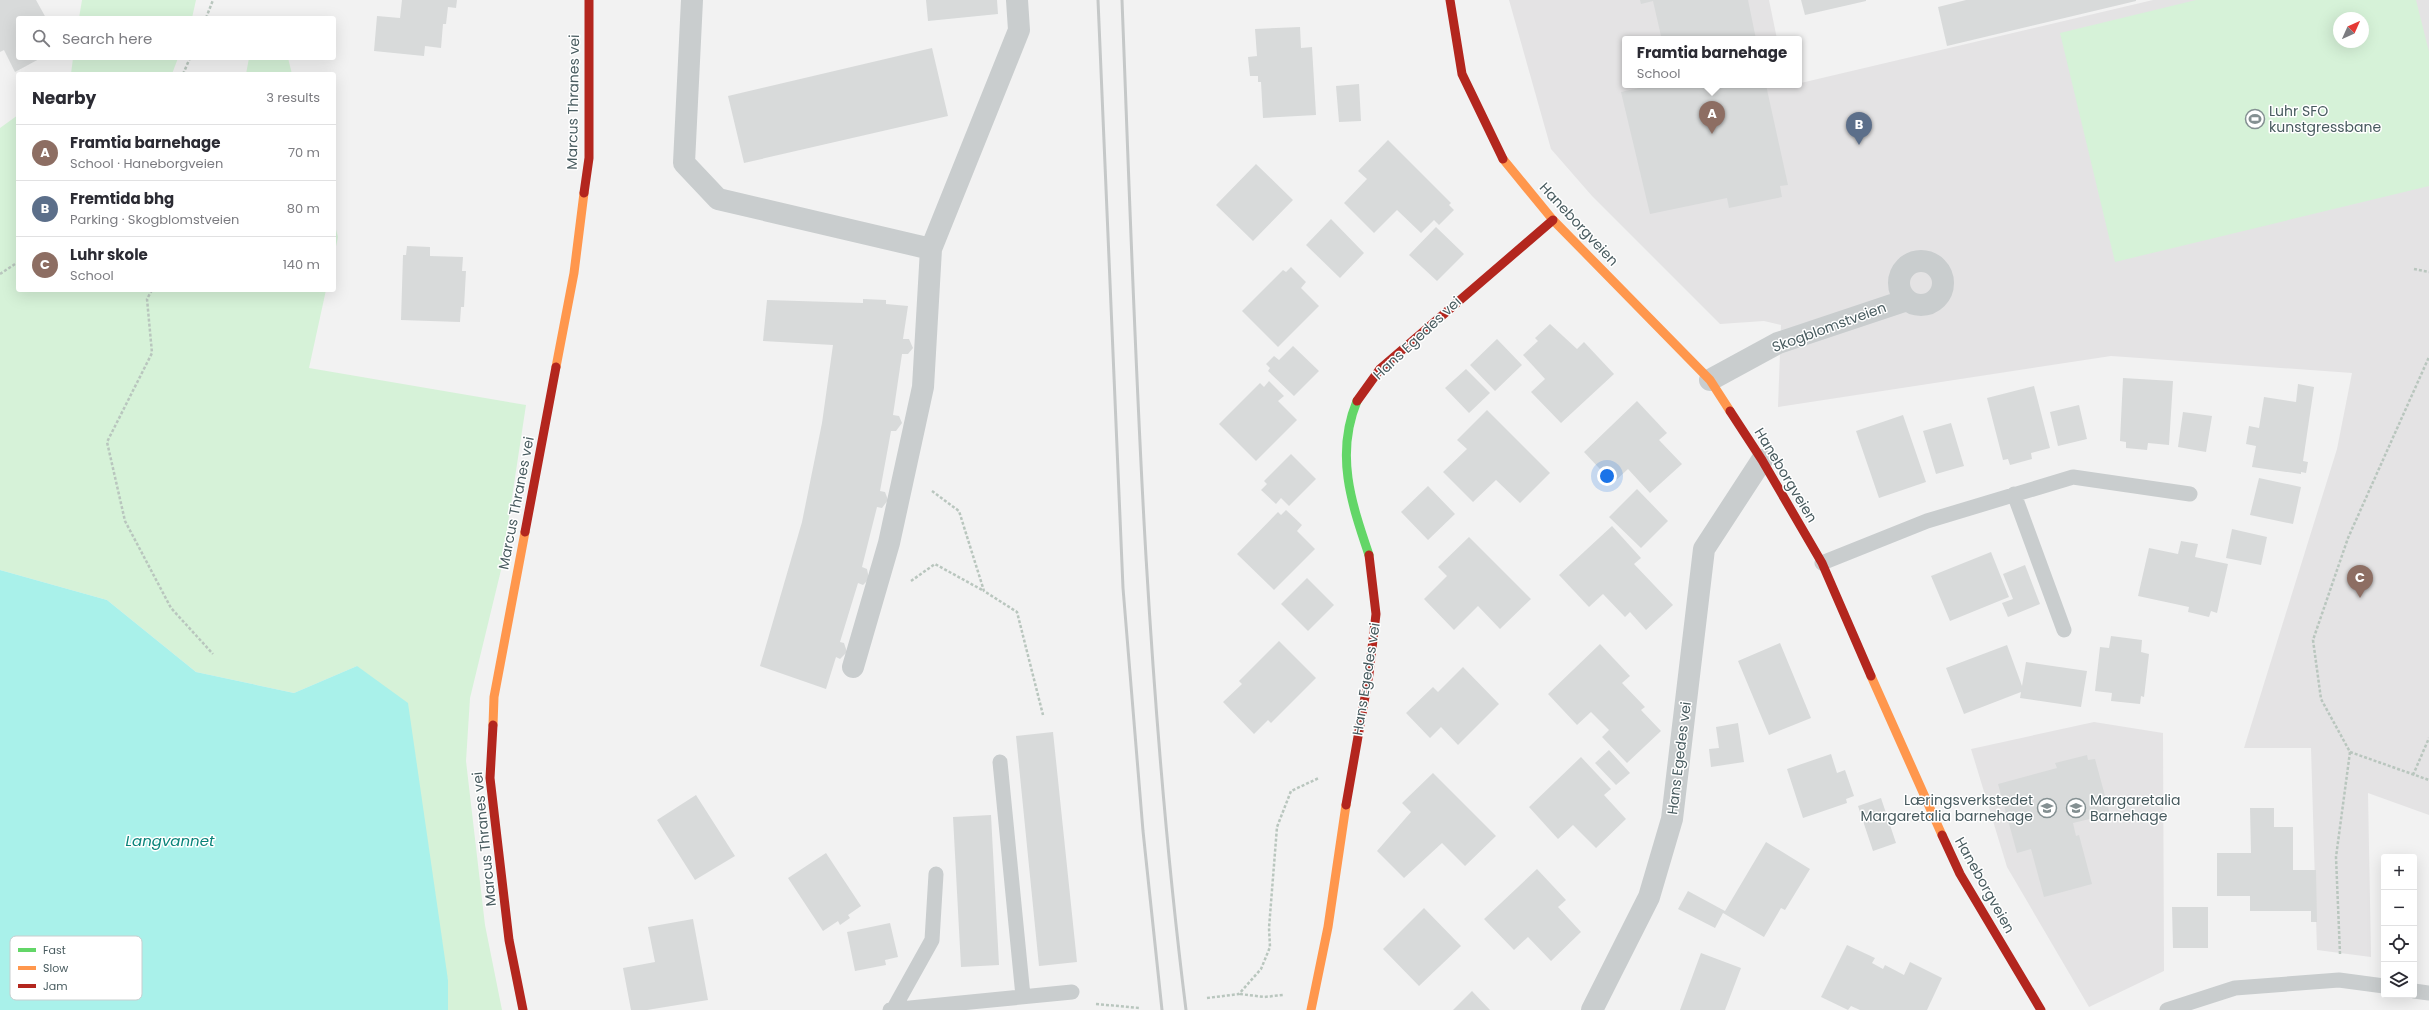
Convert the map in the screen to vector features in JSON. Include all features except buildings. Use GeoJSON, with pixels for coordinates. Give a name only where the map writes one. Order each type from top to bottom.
{"type":"FeatureCollection","features":[{"type":"Feature","properties":{"kind":"street","name":"Marcus Thranes vei"},"geometry":{"type":"LineString","coordinates":[[523,1010],[509,940],[490,778],[494,697],[574,272],[589,158],[588,0]]}},
{"type":"Feature","properties":{"kind":"street"},"geometry":{"type":"LineString","coordinates":[[692,0],[684,163],[718,199],[931,249]]}},
{"type":"Feature","properties":{"kind":"street"},"geometry":{"type":"LineString","coordinates":[[853,667],[889,543],[923,387],[931,249],[1020,30],[1018,0]]}},
{"type":"Feature","properties":{"kind":"street","name":"Haneborgveien"},"geometry":{"type":"LineString","coordinates":[[1450,0],[1462,74],[1500,154],[1552,220],[1710,380],[1762,460],[1822,563],[1905,755],[1960,874],[2041,1010]]}},
{"type":"Feature","properties":{"kind":"street","name":"Hans Egedes vei"},"geometry":{"type":"LineString","coordinates":[[1311,1010],[1313,992],[1328,927],[1350,778],[1369,674],[1376,614],[1370,560],[1354,510],[1345,465],[1350,418],[1358,399],[1380,369],[1552,220]]}},
{"type":"Feature","properties":{"kind":"street","name":"Skogblomstveien"},"geometry":{"type":"LineString","coordinates":[[1710,380],[1778,343],[1907,300]]}},
{"type":"Feature","properties":{"kind":"street","name":"Hans Egedes vei"},"geometry":{"type":"LineString","coordinates":[[1592,1010],[1649,897],[1672,820],[1704,549],[1762,460]]}},
{"type":"Feature","properties":{"kind":"lane"},"geometry":{"type":"LineString","coordinates":[[1822,563],[1926,521],[2073,477],[2190,494]]}},
{"type":"Feature","properties":{"kind":"lane"},"geometry":{"type":"LineString","coordinates":[[2014,494],[2064,630]]}},
{"type":"Feature","properties":{"kind":"lane"},"geometry":{"type":"LineString","coordinates":[[1000,762],[1023,996]]}},
{"type":"Feature","properties":{"kind":"lane"},"geometry":{"type":"LineString","coordinates":[[891,1010],[932,940],[936,874]]}},
{"type":"Feature","properties":{"kind":"lane"},"geometry":{"type":"LineString","coordinates":[[2167,1010],[2235,988],[2339,980],[2381,986]]}},
{"type":"Feature","properties":{"kind":"lane"},"geometry":{"type":"LineString","coordinates":[[2417,991],[2429,993]]}},
{"type":"Feature","properties":{"kind":"lane"},"geometry":{"type":"LineString","coordinates":[[891,1010],[1072,992]]}},
{"type":"Feature","properties":{"kind":"path"},"geometry":{"type":"LineString","coordinates":[[207,16],[213,0]]}},
{"type":"Feature","properties":{"kind":"path"},"geometry":{"type":"LineString","coordinates":[[184,72],[189,60]]}},
{"type":"Feature","properties":{"kind":"path"},"geometry":{"type":"LineString","coordinates":[[0,274],[16,263]]}},
{"type":"Feature","properties":{"kind":"path"},"geometry":{"type":"LineString","coordinates":[[2414,269],[2429,272]]}},
{"type":"Feature","properties":{"kind":"path"},"geometry":{"type":"LineString","coordinates":[[151,292],[147,299],[152,353],[106,442],[125,521],[171,608],[213,654]]}},
{"type":"Feature","properties":{"kind":"path"},"geometry":{"type":"LineString","coordinates":[[2339,980],[2336,858],[2350,752],[2321,699],[2313,640],[2348,538],[2429,357]]}},
{"type":"Feature","properties":{"kind":"path"},"geometry":{"type":"LineString","coordinates":[[905,471],[959,511],[984,591]]}},
{"type":"Feature","properties":{"kind":"path"},"geometry":{"type":"LineString","coordinates":[[909,582],[935,564],[1018,612],[1043,715]]}},
{"type":"Feature","properties":{"kind":"path"},"geometry":{"type":"LineString","coordinates":[[2413,775],[2429,738]]}},
{"type":"Feature","properties":{"kind":"path"},"geometry":{"type":"LineString","coordinates":[[2350,752],[2429,780]]}},
{"type":"Feature","properties":{"kind":"path"},"geometry":{"type":"LineString","coordinates":[[1239,994],[1261,969],[1270,947],[1277,827],[1292,791],[1316,778],[1350,778]]}},
{"type":"Feature","properties":{"kind":"path"},"geometry":{"type":"LineString","coordinates":[[1072,992],[1099,1005],[1140,1008]]}},
{"type":"Feature","properties":{"kind":"path"},"geometry":{"type":"LineString","coordinates":[[1207,998],[1239,994],[1264,997],[1313,992]]}},
{"type":"Feature","properties":{"kind":"shaded area"},"geometry":{"type":"Polygon","coordinates":[[[1509,0],[1769,0],[1776,36],[1622,36],[1622,88],[1802,88],[1802,83],[2153,0],[2429,0],[2429,815],[2368,793],[2371,957],[2317,950],[2311,748],[2244,748],[2337,449],[2352,373],[2111,356],[1778,407],[1781,325],[1764,321],[1720,324],[1592,196],[1551,149],[1509,0]]]}},
{"type":"Feature","properties":{"kind":"shaded area","name":"Margaretalia Barnehage"},"geometry":{"type":"Polygon","coordinates":[[[2094,722],[2163,733],[2164,971],[2089,1007],[2007,867],[1971,749],[2094,722]]]}},
{"type":"Feature","properties":{"kind":"green space"},"geometry":{"type":"Polygon","coordinates":[[[82,0],[196,0],[192,16],[79,16],[82,0]]]}},
{"type":"Feature","properties":{"kind":"green space","name":"Luhr SFO kunstgressbane"},"geometry":{"type":"Polygon","coordinates":[[[2196,0],[2416,0],[2429,52],[2429,186],[2115,262],[2060,33],[2196,0]]]}},
{"type":"Feature","properties":{"kind":"green space"},"geometry":{"type":"Polygon","coordinates":[[[73,60],[177,60],[173,72],[71,72],[73,60]]]}},
{"type":"Feature","properties":{"kind":"green space"},"geometry":{"type":"Polygon","coordinates":[[[249,60],[288,60],[292,72],[246,72],[249,60]]]}},
{"type":"Feature","properties":{"kind":"green space"},"geometry":{"type":"Polygon","coordinates":[[[16,116],[16,292],[326,292],[309,368],[526,405],[501,570],[470,698],[466,761],[485,925],[502,1010],[448,1010],[448,980],[357,666],[294,693],[196,672],[107,600],[0,570],[0,128],[16,116]]]}},
{"type":"Feature","properties":{"kind":"green space"},"geometry":{"type":"Polygon","coordinates":[[[336,230],[338,237],[336,246],[336,230]]]}},
{"type":"Feature","properties":{"kind":"water","name":"Langvannet"},"geometry":{"type":"Polygon","coordinates":[[[0,570],[107,600],[196,672],[294,693],[357,666],[408,703],[448,980],[448,1010],[0,1010],[0,570]]]}},
{"type":"Feature","properties":{"kind":"railway"},"geometry":{"type":"LineString","coordinates":[[1098,0],[1123,588],[1143,831],[1162,1010]]}},
{"type":"Feature","properties":{"kind":"railway"},"geometry":{"type":"LineString","coordinates":[[1122,0],[1143,506],[1160,758],[1186,1010]]}},
{"type":"Feature","properties":{"kind":"traffic: fast"},"geometry":{"type":"LineString","coordinates":[[1357,401],[1350,421],[1346,459],[1351,497],[1369,555]]}},
{"type":"Feature","properties":{"kind":"traffic: slow"},"geometry":{"type":"LineString","coordinates":[[1503,159],[1553,220],[1710,380],[1730,411]]}},
{"type":"Feature","properties":{"kind":"traffic: slow"},"geometry":{"type":"LineString","coordinates":[[556,367],[574,273],[584,193]]}},
{"type":"Feature","properties":{"kind":"traffic: slow"},"geometry":{"type":"LineString","coordinates":[[493,725],[494,697],[525,532]]}},
{"type":"Feature","properties":{"kind":"traffic: slow"},"geometry":{"type":"LineString","coordinates":[[1871,676],[1942,835]]}},
{"type":"Feature","properties":{"kind":"traffic: slow"},"geometry":{"type":"LineString","coordinates":[[1311,1010],[1328,927],[1346,805]]}},
{"type":"Feature","properties":{"kind":"traffic: jam"},"geometry":{"type":"LineString","coordinates":[[584,193],[589,158],[589,0]]}},
{"type":"Feature","properties":{"kind":"traffic: jam"},"geometry":{"type":"LineString","coordinates":[[1450,0],[1462,74],[1503,159]]}},
{"type":"Feature","properties":{"kind":"traffic: jam"},"geometry":{"type":"LineString","coordinates":[[1357,401],[1380,369],[1553,220]]}},
{"type":"Feature","properties":{"kind":"traffic: jam"},"geometry":{"type":"LineString","coordinates":[[525,532],[556,367]]}},
{"type":"Feature","properties":{"kind":"traffic: jam"},"geometry":{"type":"LineString","coordinates":[[1730,411],[1762,460],[1822,563],[1871,676]]}},
{"type":"Feature","properties":{"kind":"traffic: jam"},"geometry":{"type":"LineString","coordinates":[[1346,805],[1369,674],[1376,614],[1369,555]]}},
{"type":"Feature","properties":{"kind":"traffic: jam"},"geometry":{"type":"LineString","coordinates":[[493,725],[490,778],[509,940],[523,1010]]}},
{"type":"Feature","properties":{"kind":"traffic: jam"},"geometry":{"type":"LineString","coordinates":[[1942,835],[1960,874],[2041,1010]]}},
{"type":"Feature","properties":{"kind":"place","name":"Luhr SFO kunstgressbane"},"geometry":{"type":"Point","coordinates":[2255,119]}},
{"type":"Feature","properties":{"kind":"place","name":"Framtia barnehage"},"geometry":{"type":"Point","coordinates":[1712,134]}},
{"type":"Feature","properties":{"kind":"place","name":"Fremtida bhg"},"geometry":{"type":"Point","coordinates":[1859,145]}},
{"type":"Feature","properties":{"kind":"place","name":"Luhr skole"},"geometry":{"type":"Point","coordinates":[2360,598]}},
{"type":"Feature","properties":{"kind":"place","name":"Læringsverkstedet Margaretalia barnehage"},"geometry":{"type":"Point","coordinates":[2047,808]}},
{"type":"Feature","properties":{"kind":"place","name":"Margaretalia Barnehage"},"geometry":{"type":"Point","coordinates":[2076,808]}}]}
